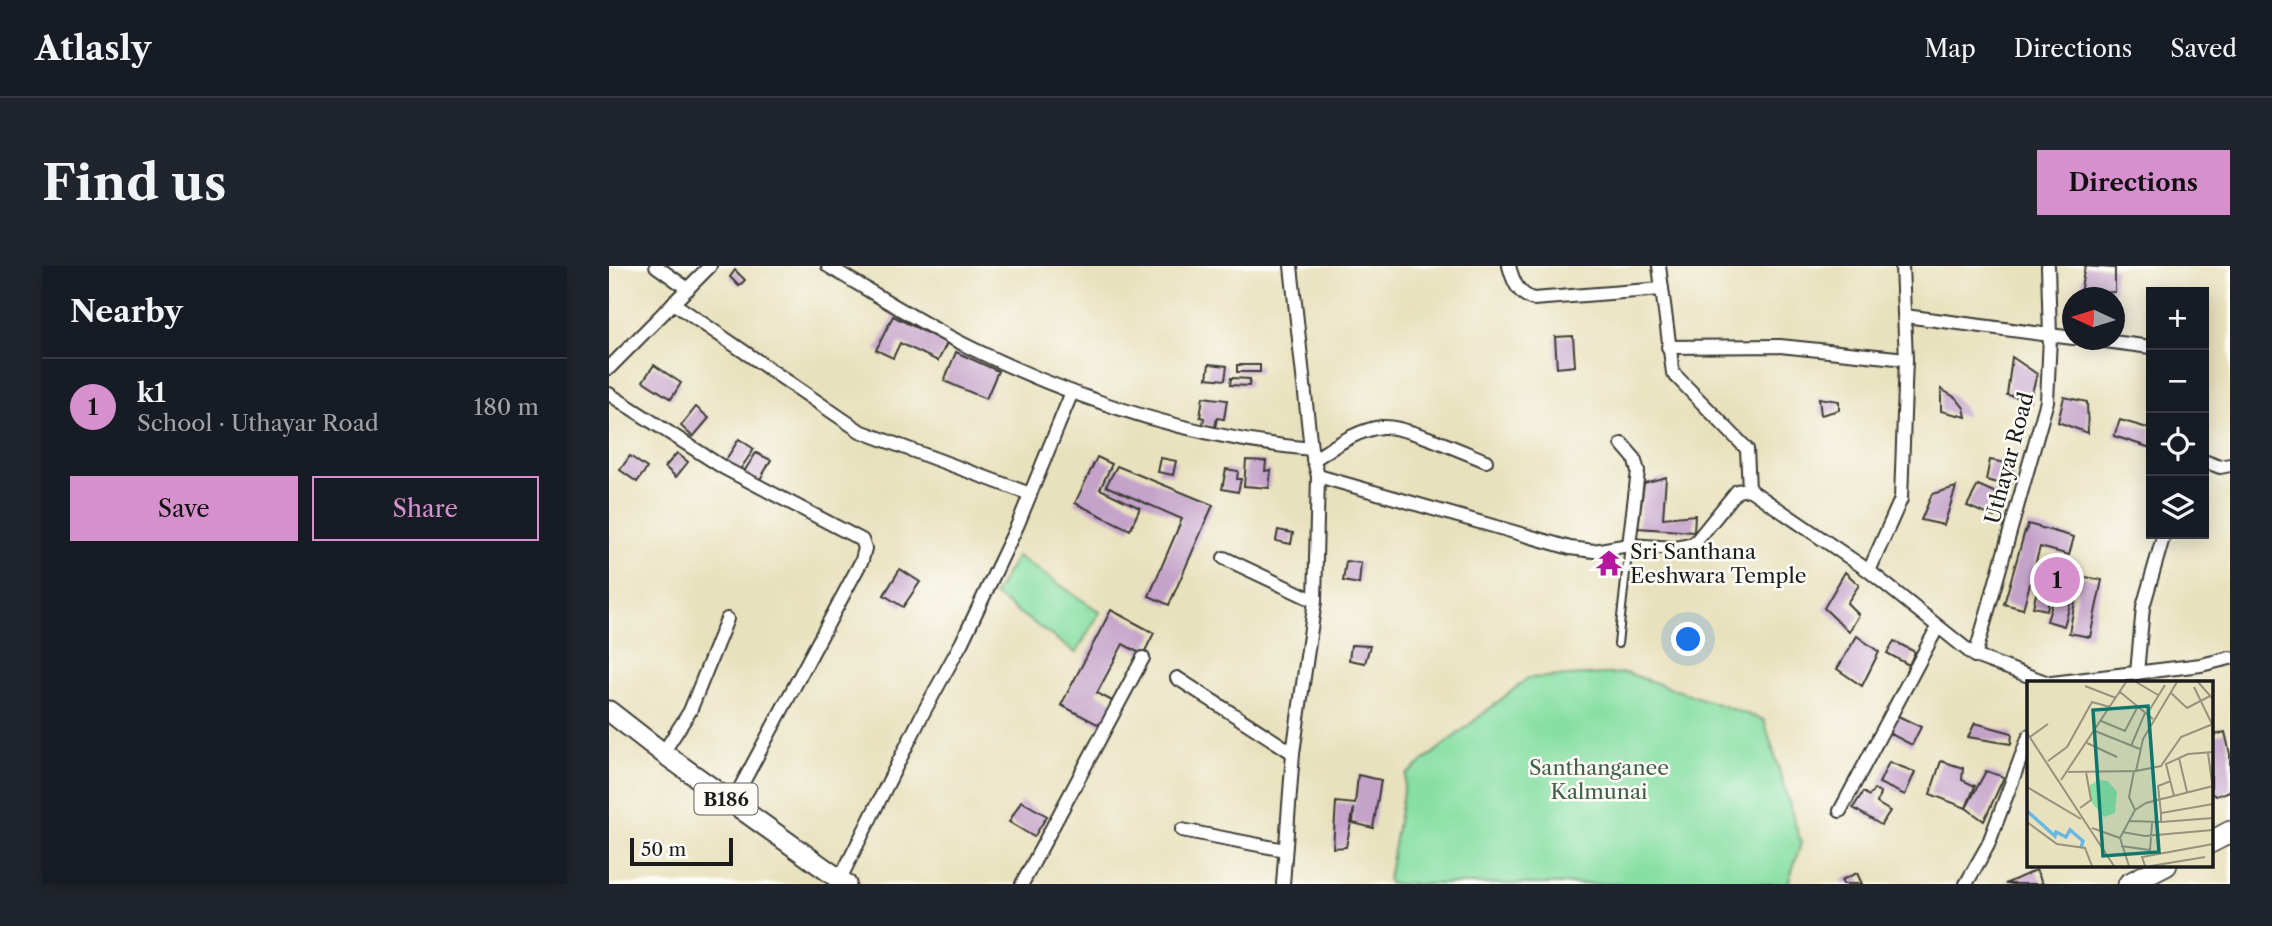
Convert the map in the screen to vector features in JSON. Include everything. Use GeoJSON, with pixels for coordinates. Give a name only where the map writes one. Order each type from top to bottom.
{"type":"FeatureCollection","features":[{"type":"Feature","properties":{"kind":"highway"},"geometry":{"type":"LineString","coordinates":[[2213,841],[2230,832]]}},
{"type":"Feature","properties":{"kind":"highway"},"geometry":{"type":"LineString","coordinates":[[2129,884],[2164,866]]}},
{"type":"Feature","properties":{"kind":"main road","name":"B186"},"geometry":{"type":"LineString","coordinates":[[609,710],[663,753],[843,882]]}},
{"type":"Feature","properties":{"kind":"street"},"geometry":{"type":"LineString","coordinates":[[656,266],[688,289]]}},
{"type":"Feature","properties":{"kind":"street"},"geometry":{"type":"LineString","coordinates":[[609,368],[710,266]]}},
{"type":"Feature","properties":{"kind":"street"},"geometry":{"type":"LineString","coordinates":[[828,266],[971,348],[1110,406],[1312,455],[1350,437],[1383,427],[1408,432],[1486,461]]}},
{"type":"Feature","properties":{"kind":"street"},"geometry":{"type":"LineString","coordinates":[[1283,884],[1293,753],[1315,601],[1318,476],[1312,455],[1291,266]]}},
{"type":"Feature","properties":{"kind":"street"},"geometry":{"type":"LineString","coordinates":[[1509,266],[1515,285],[1525,297],[1533,299],[1662,289]]}},
{"type":"Feature","properties":{"kind":"street"},"geometry":{"type":"LineString","coordinates":[[1659,266],[1673,373],[1747,449],[1749,489]]}},
{"type":"Feature","properties":{"kind":"street"},"geometry":{"type":"LineString","coordinates":[[1869,571],[1901,499],[1906,359],[1902,266]]}},
{"type":"Feature","properties":{"kind":"street","name":"Uthayar Road"},"geometry":{"type":"LineString","coordinates":[[1975,656],[2047,401],[2050,337],[2048,266]]}},
{"type":"Feature","properties":{"kind":"street"},"geometry":{"type":"LineString","coordinates":[[673,303],[860,431],[1030,495]]}},
{"type":"Feature","properties":{"kind":"street"},"geometry":{"type":"LineString","coordinates":[[1905,316],[2062,338]]}},
{"type":"Feature","properties":{"kind":"street"},"geometry":{"type":"LineString","coordinates":[[2125,344],[2146,346]]}},
{"type":"Feature","properties":{"kind":"street"},"geometry":{"type":"LineString","coordinates":[[1668,347],[1780,346],[1906,359]]}},
{"type":"Feature","properties":{"kind":"street"},"geometry":{"type":"LineString","coordinates":[[843,882],[922,715],[962,642],[1030,495],[1072,392]]}},
{"type":"Feature","properties":{"kind":"street"},"geometry":{"type":"LineString","coordinates":[[609,394],[724,468],[862,540],[865,548],[862,559],[732,803]]}},
{"type":"Feature","properties":{"kind":"street"},"geometry":{"type":"LineString","coordinates":[[1622,444],[1634,458],[1638,471],[1629,545]]}},
{"type":"Feature","properties":{"kind":"street"},"geometry":{"type":"LineString","coordinates":[[2209,463],[2220,467],[2230,465]]}},
{"type":"Feature","properties":{"kind":"street"},"geometry":{"type":"LineString","coordinates":[[1318,476],[1570,548],[1594,551],[1629,545],[1675,548],[1694,544],[1737,491],[1749,489],[1869,571],[1975,656],[2044,681]]}},
{"type":"Feature","properties":{"kind":"street"},"geometry":{"type":"LineString","coordinates":[[2137,673],[2143,607],[2163,539]]}},
{"type":"Feature","properties":{"kind":"street"},"geometry":{"type":"LineString","coordinates":[[1224,558],[1315,601]]}},
{"type":"Feature","properties":{"kind":"street"},"geometry":{"type":"LineString","coordinates":[[663,753],[690,711],[727,619]]}},
{"type":"Feature","properties":{"kind":"street"},"geometry":{"type":"LineString","coordinates":[[1840,811],[1937,628]]}},
{"type":"Feature","properties":{"kind":"street"},"geometry":{"type":"LineString","coordinates":[[1022,884],[1143,658]]}},
{"type":"Feature","properties":{"kind":"street"},"geometry":{"type":"LineString","coordinates":[[2067,681],[2201,666],[2230,658]]}},
{"type":"Feature","properties":{"kind":"street"},"geometry":{"type":"LineString","coordinates":[[1177,678],[1293,753]]}},
{"type":"Feature","properties":{"kind":"street"},"geometry":{"type":"LineString","coordinates":[[1966,884],[1988,845],[2027,741]]}},
{"type":"Feature","properties":{"kind":"street"},"geometry":{"type":"LineString","coordinates":[[1182,830],[1285,850]]}},
{"type":"Feature","properties":{"kind":"lane"},"geometry":{"type":"LineString","coordinates":[[1618,644],[1629,545]]}},
{"type":"Feature","properties":{"kind":"green space"},"geometry":{"type":"Polygon","coordinates":[[[1017,556],[1100,612],[1076,653],[994,595],[1017,556]]]}},
{"type":"Feature","properties":{"kind":"green space","name":"Santhanganee Kalmunai"},"geometry":{"type":"Polygon","coordinates":[[[1627,673],[1764,720],[1801,843],[1788,884],[1390,884],[1388,880],[1406,775],[1528,678],[1627,673]]]}},
{"type":"Feature","properties":{"kind":"building"},"geometry":{"type":"Polygon","coordinates":[[[2085,266],[2115,268],[2115,287],[2081,287],[2085,266]]]}},
{"type":"Feature","properties":{"kind":"building"},"geometry":{"type":"Polygon","coordinates":[[[735,270],[745,280],[739,286],[730,277],[735,270]]]}},
{"type":"Feature","properties":{"kind":"building"},"geometry":{"type":"Polygon","coordinates":[[[893,316],[947,343],[938,361],[900,343],[893,358],[876,350],[893,316]]]}},
{"type":"Feature","properties":{"kind":"building"},"geometry":{"type":"Polygon","coordinates":[[[1573,336],[1575,366],[1557,368],[1555,337],[1573,336]]]}},
{"type":"Feature","properties":{"kind":"building"},"geometry":{"type":"Polygon","coordinates":[[[956,352],[998,371],[986,399],[944,381],[956,352]]]}},
{"type":"Feature","properties":{"kind":"building"},"geometry":{"type":"Polygon","coordinates":[[[2012,357],[2037,374],[2030,400],[2007,395],[2012,357]]]}},
{"type":"Feature","properties":{"kind":"building"},"geometry":{"type":"Polygon","coordinates":[[[1209,364],[1227,366],[1225,380],[1207,378],[1209,364]]]}},
{"type":"Feature","properties":{"kind":"building"},"geometry":{"type":"Polygon","coordinates":[[[654,365],[681,383],[671,399],[643,381],[654,365]]]}},
{"type":"Feature","properties":{"kind":"building"},"geometry":{"type":"Polygon","coordinates":[[[1237,365],[1260,365],[1260,372],[1237,372],[1237,365]]]}},
{"type":"Feature","properties":{"kind":"building"},"geometry":{"type":"Polygon","coordinates":[[[1231,378],[1250,379],[1249,386],[1230,385],[1231,378]]]}},
{"type":"Feature","properties":{"kind":"building"},"geometry":{"type":"Polygon","coordinates":[[[1941,389],[1956,398],[1964,408],[1966,417],[1941,411],[1941,389]]]}},
{"type":"Feature","properties":{"kind":"building"},"geometry":{"type":"Polygon","coordinates":[[[1203,397],[1227,400],[1224,419],[1217,418],[1215,427],[1203,425],[1204,418],[1200,417],[1203,397]]]}},
{"type":"Feature","properties":{"kind":"building"},"geometry":{"type":"Polygon","coordinates":[[[2064,397],[2087,402],[2088,433],[2058,422],[2064,397]]]}},
{"type":"Feature","properties":{"kind":"building"},"geometry":{"type":"Polygon","coordinates":[[[1819,398],[1839,401],[1839,410],[1821,415],[1819,398]]]}},
{"type":"Feature","properties":{"kind":"building"},"geometry":{"type":"Polygon","coordinates":[[[696,407],[709,418],[693,437],[681,426],[696,407]]]}},
{"type":"Feature","properties":{"kind":"building"},"geometry":{"type":"Polygon","coordinates":[[[2120,420],[2146,428],[2146,446],[2114,436],[2120,420]]]}},
{"type":"Feature","properties":{"kind":"building"},"geometry":{"type":"Polygon","coordinates":[[[739,439],[754,449],[739,471],[725,461],[739,439]]]}},
{"type":"Feature","properties":{"kind":"building"},"geometry":{"type":"Polygon","coordinates":[[[677,453],[688,462],[676,477],[665,467],[677,453]]]}},
{"type":"Feature","properties":{"kind":"building"},"geometry":{"type":"Polygon","coordinates":[[[756,453],[771,460],[758,483],[743,473],[756,453]]]}},
{"type":"Feature","properties":{"kind":"building"},"geometry":{"type":"Polygon","coordinates":[[[630,456],[647,468],[637,482],[620,470],[630,456]]]}},
{"type":"Feature","properties":{"kind":"building"},"geometry":{"type":"Polygon","coordinates":[[[1097,457],[1112,464],[1100,489],[1140,508],[1130,530],[1075,503],[1097,457]]]}},
{"type":"Feature","properties":{"kind":"building"},"geometry":{"type":"Polygon","coordinates":[[[1161,458],[1176,461],[1173,475],[1158,472],[1161,458]]]}},
{"type":"Feature","properties":{"kind":"building"},"geometry":{"type":"Polygon","coordinates":[[[1246,460],[1266,461],[1265,471],[1271,470],[1269,488],[1244,486],[1246,460]]]}},
{"type":"Feature","properties":{"kind":"building"},"geometry":{"type":"Polygon","coordinates":[[[1990,460],[2012,464],[2013,478],[2010,486],[1986,480],[1990,460]]]}},
{"type":"Feature","properties":{"kind":"building"},"geometry":{"type":"Polygon","coordinates":[[[1117,466],[1213,505],[1169,605],[1149,596],[1182,519],[1106,486],[1117,466]]]}},
{"type":"Feature","properties":{"kind":"building"},"geometry":{"type":"Polygon","coordinates":[[[1226,469],[1238,471],[1237,479],[1241,479],[1238,492],[1222,489],[1226,469]]]}},
{"type":"Feature","properties":{"kind":"building"},"geometry":{"type":"Polygon","coordinates":[[[1666,477],[1663,518],[1695,515],[1694,532],[1638,528],[1644,483],[1666,477]]]}},
{"type":"Feature","properties":{"kind":"building"},"geometry":{"type":"Polygon","coordinates":[[[1978,485],[2003,496],[1994,517],[1967,506],[1978,485]]]}},
{"type":"Feature","properties":{"kind":"building"},"geometry":{"type":"Polygon","coordinates":[[[1956,487],[1944,525],[1921,520],[1932,494],[1956,487]]]}},
{"type":"Feature","properties":{"kind":"building"},"geometry":{"type":"Polygon","coordinates":[[[2028,524],[2074,537],[2069,555],[2040,547],[2023,609],[2004,604],[2028,524]]]}},
{"type":"Feature","properties":{"kind":"building"},"geometry":{"type":"Polygon","coordinates":[[[1278,530],[1293,533],[1291,544],[1276,541],[1278,530]]]}},
{"type":"Feature","properties":{"kind":"building"},"geometry":{"type":"Polygon","coordinates":[[[1346,561],[1361,563],[1359,584],[1343,581],[1346,561]]]}},
{"type":"Feature","properties":{"kind":"building"},"geometry":{"type":"Polygon","coordinates":[[[900,569],[920,582],[903,607],[884,595],[900,569]]]}},
{"type":"Feature","properties":{"kind":"building"},"geometry":{"type":"Polygon","coordinates":[[[2042,570],[2056,573],[2047,610],[2033,607],[2042,570]]]}},
{"type":"Feature","properties":{"kind":"building"},"geometry":{"type":"Polygon","coordinates":[[[1845,572],[1859,585],[1847,603],[1859,615],[1849,632],[1824,608],[1845,572]]]}},
{"type":"Feature","properties":{"kind":"building"},"geometry":{"type":"Polygon","coordinates":[[[2062,572],[2078,576],[2064,626],[2047,621],[2062,572]]]}},
{"type":"Feature","properties":{"kind":"building"},"geometry":{"type":"Polygon","coordinates":[[[2080,576],[2102,580],[2090,637],[2069,633],[2080,576]]]}},
{"type":"Feature","properties":{"kind":"building"},"geometry":{"type":"Polygon","coordinates":[[[1111,610],[1154,633],[1143,655],[1123,644],[1097,693],[1116,703],[1103,727],[1061,705],[1111,610]]]}},
{"type":"Feature","properties":{"kind":"building"},"geometry":{"type":"Polygon","coordinates":[[[1857,636],[1879,652],[1862,686],[1837,669],[1857,636]]]}},
{"type":"Feature","properties":{"kind":"building"},"geometry":{"type":"Polygon","coordinates":[[[1894,641],[1915,652],[1909,665],[1887,653],[1894,641]]]}},
{"type":"Feature","properties":{"kind":"building"},"geometry":{"type":"Polygon","coordinates":[[[1351,645],[1370,646],[1365,663],[1349,660],[1351,645]]]}},
{"type":"Feature","properties":{"kind":"building"},"geometry":{"type":"Polygon","coordinates":[[[1894,714],[1921,727],[1912,745],[1885,731],[1894,714]]]}},
{"type":"Feature","properties":{"kind":"building"},"geometry":{"type":"Polygon","coordinates":[[[1975,723],[2012,733],[2011,744],[1968,737],[1975,723]]]}},
{"type":"Feature","properties":{"kind":"building"},"geometry":{"type":"Polygon","coordinates":[[[2225,732],[2230,754],[2230,791],[2216,796],[2213,794],[2213,735],[2225,732]]]}},
{"type":"Feature","properties":{"kind":"building"},"geometry":{"type":"Polygon","coordinates":[[[1941,761],[1963,768],[1962,780],[1975,786],[1966,808],[1930,794],[1941,761]]]}},
{"type":"Feature","properties":{"kind":"building"},"geometry":{"type":"Polygon","coordinates":[[[1889,762],[1915,772],[1905,795],[1879,783],[1889,762]]]}},
{"type":"Feature","properties":{"kind":"building"},"geometry":{"type":"Polygon","coordinates":[[[1986,771],[2004,777],[1984,821],[1966,808],[1986,771]]]}},
{"type":"Feature","properties":{"kind":"building"},"geometry":{"type":"Polygon","coordinates":[[[1358,775],[1381,780],[1373,828],[1353,823],[1354,808],[1346,847],[1333,848],[1336,802],[1355,804],[1358,775]]]}},
{"type":"Feature","properties":{"kind":"building"},"geometry":{"type":"Polygon","coordinates":[[[1874,789],[1880,793],[1877,803],[1890,811],[1881,825],[1853,808],[1863,792],[1869,796],[1874,789]]]}},
{"type":"Feature","properties":{"kind":"building"},"geometry":{"type":"Polygon","coordinates":[[[1021,801],[1047,816],[1034,837],[1009,822],[1021,801]]]}},
{"type":"Feature","properties":{"kind":"building"},"geometry":{"type":"Polygon","coordinates":[[[2036,870],[2043,884],[2005,884],[2036,870]]]}},
{"type":"Feature","properties":{"kind":"building"},"geometry":{"type":"Polygon","coordinates":[[[1857,873],[1862,884],[1843,884],[1841,880],[1857,873]]]}},
{"type":"Feature","properties":{"kind":"place","name":"Sri Santhana Eeshwara Temple"},"geometry":{"type":"Point","coordinates":[1609,563]}},
{"type":"Feature","properties":{"kind":"place","name":"k1"},"geometry":{"type":"Point","coordinates":[2057,580]}}]}
